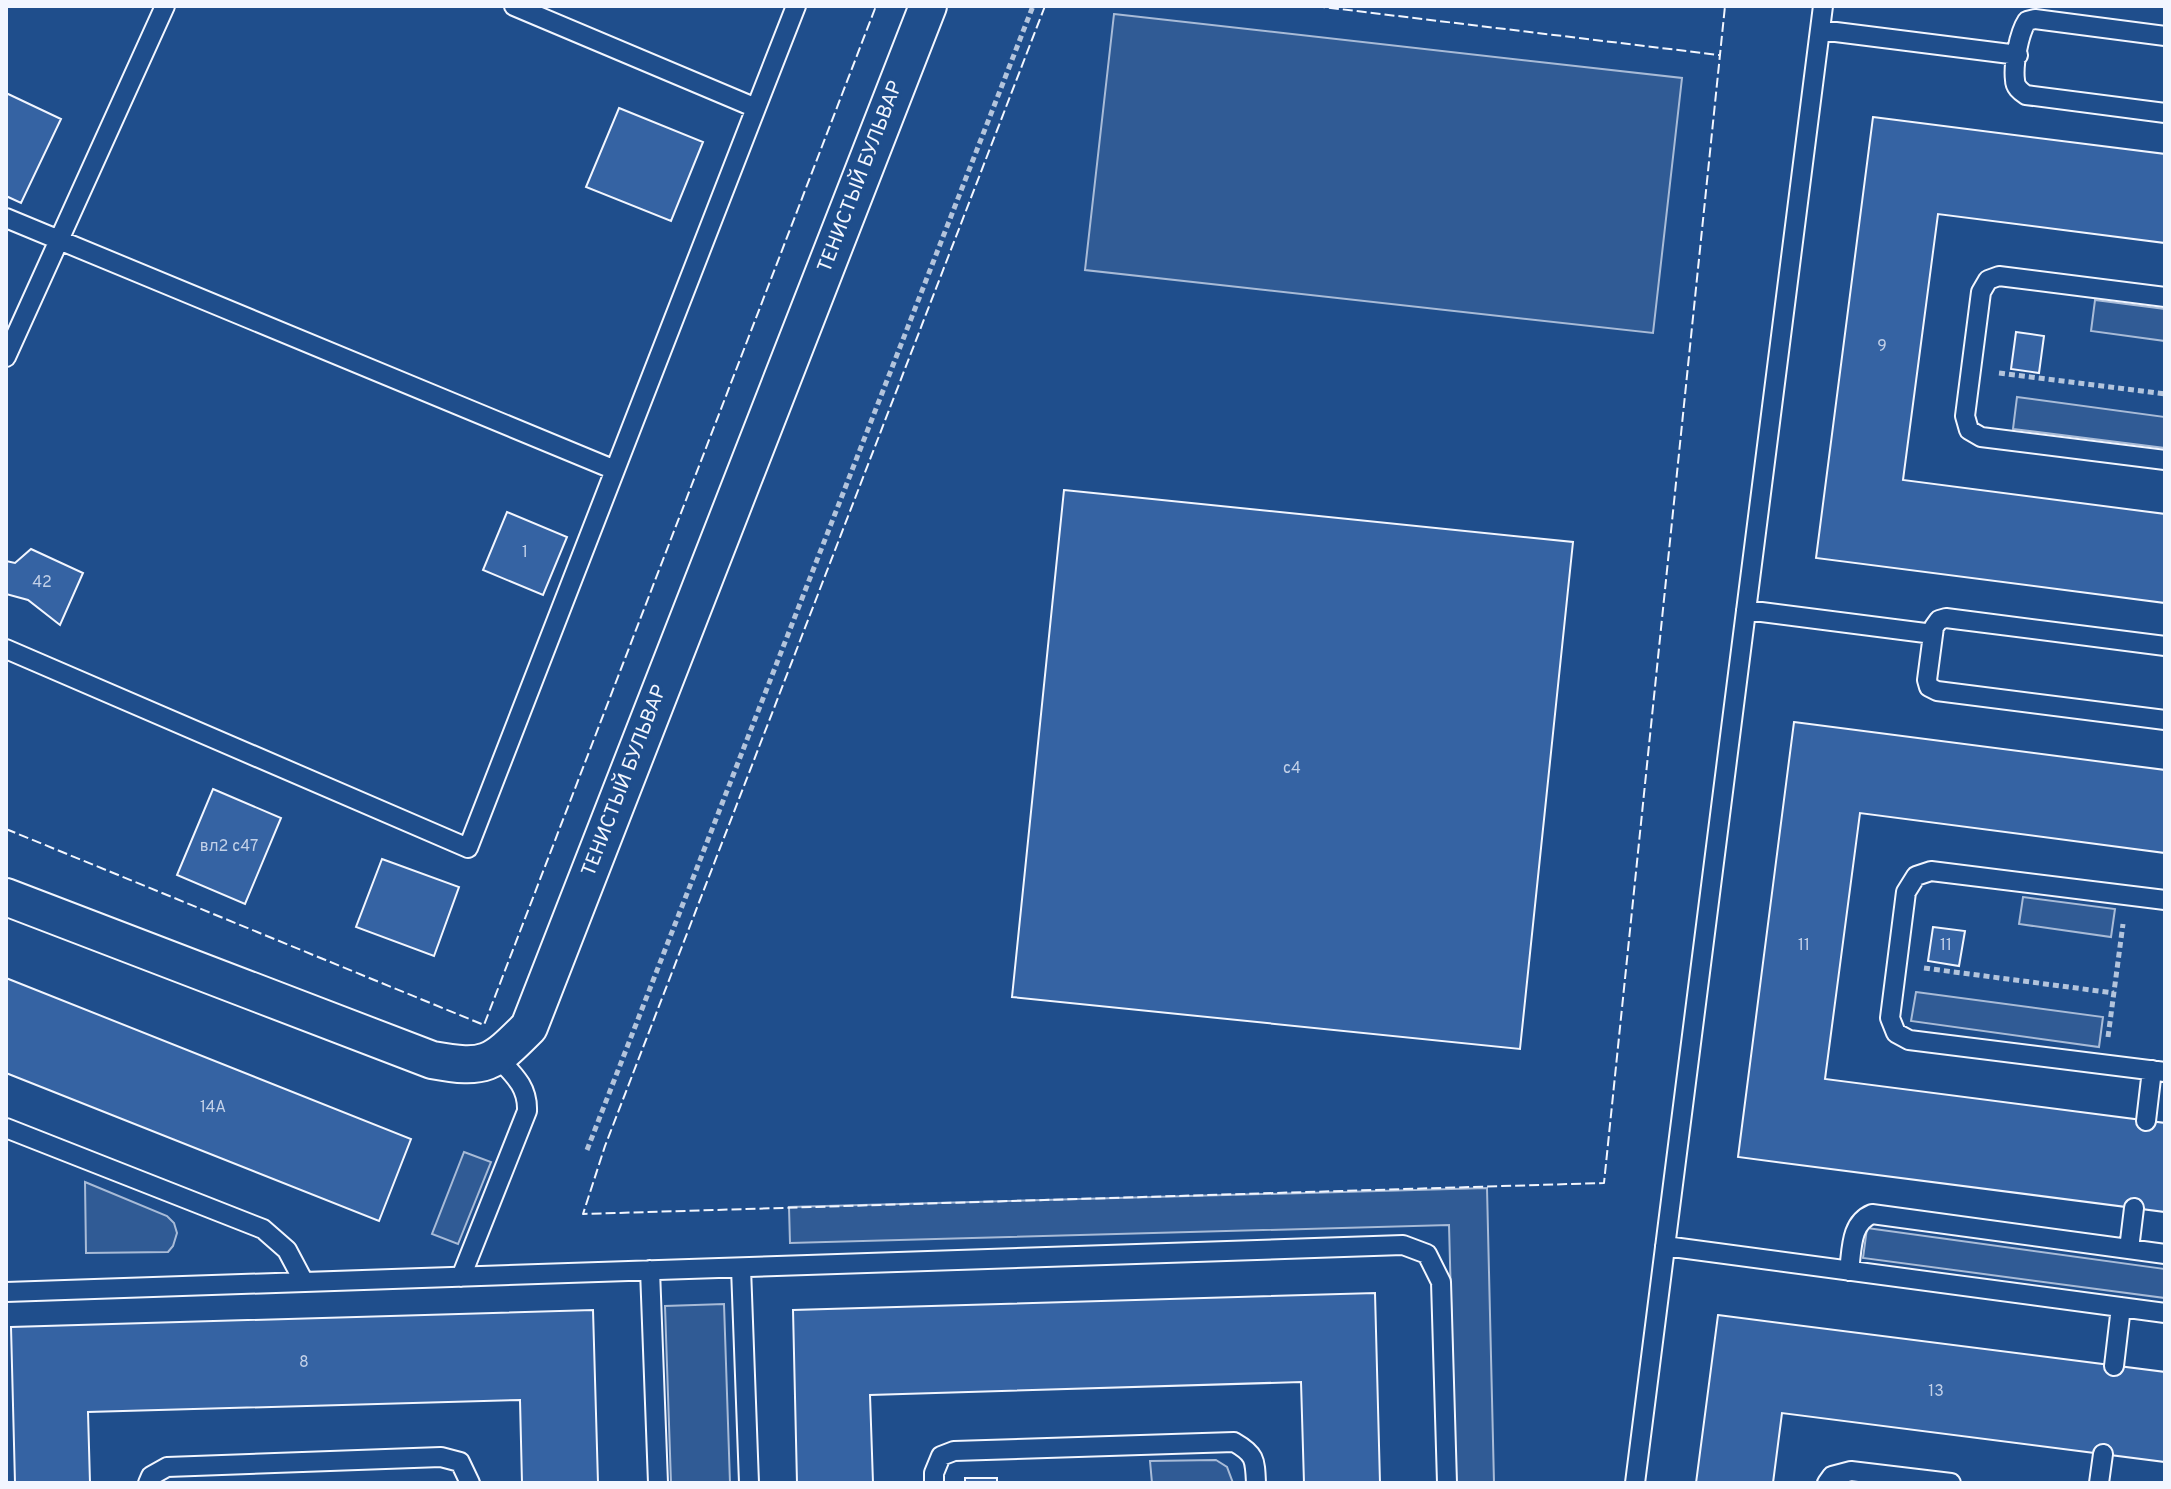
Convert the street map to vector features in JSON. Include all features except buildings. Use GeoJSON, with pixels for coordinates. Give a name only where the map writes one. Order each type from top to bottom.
{"type":"FeatureCollection","features":[{"type":"Feature","properties":{"kind":"street","name":"ТЕНИСТЫЙ БУЛЬВАР"},"geometry":{"type":"LineString","coordinates":[[498,1058],[529,1027],[928,6]]}},
{"type":"Feature","properties":{"kind":"street"},"geometry":{"type":"LineString","coordinates":[[6,897],[432,1060],[465,1066],[498,1058]]}},
{"type":"Feature","properties":{"kind":"lane"},"geometry":{"type":"LineString","coordinates":[[6,357],[165,6]]}},
{"type":"Feature","properties":{"kind":"lane"},"geometry":{"type":"LineString","coordinates":[[514,6],[756,108]]}},
{"type":"Feature","properties":{"kind":"lane"},"geometry":{"type":"LineString","coordinates":[[6,649],[468,848],[796,6]]}},
{"type":"Feature","properties":{"kind":"lane"},"geometry":{"type":"LineString","coordinates":[[1635,1483],[1823,6]]}},
{"type":"Feature","properties":{"kind":"lane"},"geometry":{"type":"LineString","coordinates":[[2165,36],[2035,19],[2027,21],[2021,31],[2015,80],[2018,89],[2026,95],[2165,113]]}},
{"type":"Feature","properties":{"kind":"lane"},"geometry":{"type":"LineString","coordinates":[[1820,30],[2018,55]]}},
{"type":"Feature","properties":{"kind":"lane"},"geometry":{"type":"LineString","coordinates":[[6,218],[615,470]]}},
{"type":"Feature","properties":{"kind":"lane"},"geometry":{"type":"LineString","coordinates":[[2165,297],[1999,276],[1988,280],[1981,292],[1965,416],[1969,430],[1981,437],[2165,460]]}},
{"type":"Feature","properties":{"kind":"lane"},"geometry":{"type":"LineString","coordinates":[[1746,610],[1933,634]]}},
{"type":"Feature","properties":{"kind":"lane"},"geometry":{"type":"LineString","coordinates":[[2165,646],[1946,618],[1939,620],[1933,634],[1927,680],[1929,687],[1937,691],[2165,720]]}},
{"type":"Feature","properties":{"kind":"lane"},"geometry":{"type":"LineString","coordinates":[[2146,1121],[2158,1071],[1909,1040],[1896,1033],[1890,1018],[1906,892],[1916,876],[1931,871],[2165,900]]}},
{"type":"Feature","properties":{"kind":"lane"},"geometry":{"type":"LineString","coordinates":[[461,1277],[527,1111],[528,1097],[523,1085],[498,1058]]}},
{"type":"Feature","properties":{"kind":"lane"},"geometry":{"type":"LineString","coordinates":[[6,1128],[263,1229],[287,1250],[304,1282]]}},
{"type":"Feature","properties":{"kind":"lane"},"geometry":{"type":"LineString","coordinates":[[2129,1249],[2134,1208]]}},
{"type":"Feature","properties":{"kind":"lane"},"geometry":{"type":"LineString","coordinates":[[1849,1271],[1855,1228],[1862,1218],[1872,1214],[2165,1254]]}},
{"type":"Feature","properties":{"kind":"lane"},"geometry":{"type":"LineString","coordinates":[[6,1292],[1403,1245],[1427,1254],[1441,1282],[1447,1483]]}},
{"type":"Feature","properties":{"kind":"lane"},"geometry":{"type":"LineString","coordinates":[[1665,1246],[2165,1313]]}},
{"type":"Feature","properties":{"kind":"lane"},"geometry":{"type":"LineString","coordinates":[[741,1268],[749,1483]]}},
{"type":"Feature","properties":{"kind":"lane"},"geometry":{"type":"LineString","coordinates":[[650,1270],[658,1483]]}},
{"type":"Feature","properties":{"kind":"lane"},"geometry":{"type":"LineString","coordinates":[[2114,1366],[2121,1307]]}},
{"type":"Feature","properties":{"kind":"lane"},"geometry":{"type":"LineString","coordinates":[[934,1483],[934,1473],[941,1456],[954,1451],[1234,1442],[1248,1450],[1255,1461],[1256,1483]]}},
{"type":"Feature","properties":{"kind":"lane"},"geometry":{"type":"LineString","coordinates":[[2099,1483],[2103,1454]]}},
{"type":"Feature","properties":{"kind":"lane"},"geometry":{"type":"LineString","coordinates":[[148,1483],[151,1476],[167,1467],[441,1457],[460,1462],[470,1483]]}},
{"type":"Feature","properties":{"kind":"lane"},"geometry":{"type":"LineString","coordinates":[[1827,1483],[1832,1476],[1851,1471],[1951,1483]]}},
{"type":"Feature","properties":{"kind":"path"},"geometry":{"type":"LineString","coordinates":[[587,1150],[1033,6]]}},
{"type":"Feature","properties":{"kind":"path"},"geometry":{"type":"LineString","coordinates":[[1971,369],[2165,394]]}},
{"type":"Feature","properties":{"kind":"path"},"geometry":{"type":"LineString","coordinates":[[2104,1064],[2127,895]]}},
{"type":"Feature","properties":{"kind":"path"},"geometry":{"type":"LineString","coordinates":[[1896,964],[2114,993]]}},
{"type":"Feature","properties":{"kind":"shaded area"},"geometry":{"type":"Polygon","coordinates":[[[1114,14],[1682,78],[1653,333],[1085,270],[1114,14]]]}},
{"type":"Feature","properties":{"kind":"shaded area"},"geometry":{"type":"Polygon","coordinates":[[[2095,300],[2165,309],[2165,341],[2091,331],[2095,300]]]}},
{"type":"Feature","properties":{"kind":"shaded area"},"geometry":{"type":"Polygon","coordinates":[[[2017,397],[2165,417],[2165,448],[2013,429],[2017,397]]]}},
{"type":"Feature","properties":{"kind":"shaded area"},"geometry":{"type":"Polygon","coordinates":[[[2023,897],[2115,909],[2111,937],[2019,924],[2023,897]]]}},
{"type":"Feature","properties":{"kind":"shaded area"},"geometry":{"type":"Polygon","coordinates":[[[1916,992],[2103,1017],[2099,1047],[1911,1021],[1916,992]]]}},
{"type":"Feature","properties":{"kind":"shaded area"},"geometry":{"type":"Polygon","coordinates":[[[464,1152],[491,1162],[458,1244],[432,1234],[464,1152]]]}},
{"type":"Feature","properties":{"kind":"shaded area"},"geometry":{"type":"Polygon","coordinates":[[[85,1182],[167,1216],[174,1223],[177,1233],[173,1246],[168,1252],[86,1253],[85,1182]]]}},
{"type":"Feature","properties":{"kind":"shaded area"},"geometry":{"type":"Polygon","coordinates":[[[1487,1188],[1494,1483],[1456,1483],[1449,1225],[790,1243],[789,1207],[1487,1188]]]}},
{"type":"Feature","properties":{"kind":"shaded area"},"geometry":{"type":"Polygon","coordinates":[[[1867,1228],[2165,1269],[2165,1298],[1863,1258],[1867,1228]]]}},
{"type":"Feature","properties":{"kind":"shaded area"},"geometry":{"type":"Polygon","coordinates":[[[724,1304],[730,1483],[671,1483],[665,1306],[724,1304]]]}},
{"type":"Feature","properties":{"kind":"shaded area"},"geometry":{"type":"Polygon","coordinates":[[[1216,1460],[1227,1467],[1233,1483],[1152,1483],[1150,1461],[1216,1460]]]}},
{"type":"Feature","properties":{"kind":"fence"},"geometry":{"type":"LineString","coordinates":[[6,829],[484,1025],[876,6]]}},
{"type":"Feature","properties":{"kind":"fence"},"geometry":{"type":"LineString","coordinates":[[1045,6],[605,1146],[583,1214],[1604,1183],[1725,6]]}},
{"type":"Feature","properties":{"kind":"fence"},"geometry":{"type":"LineString","coordinates":[[1315,6],[1719,55]]}}]}
